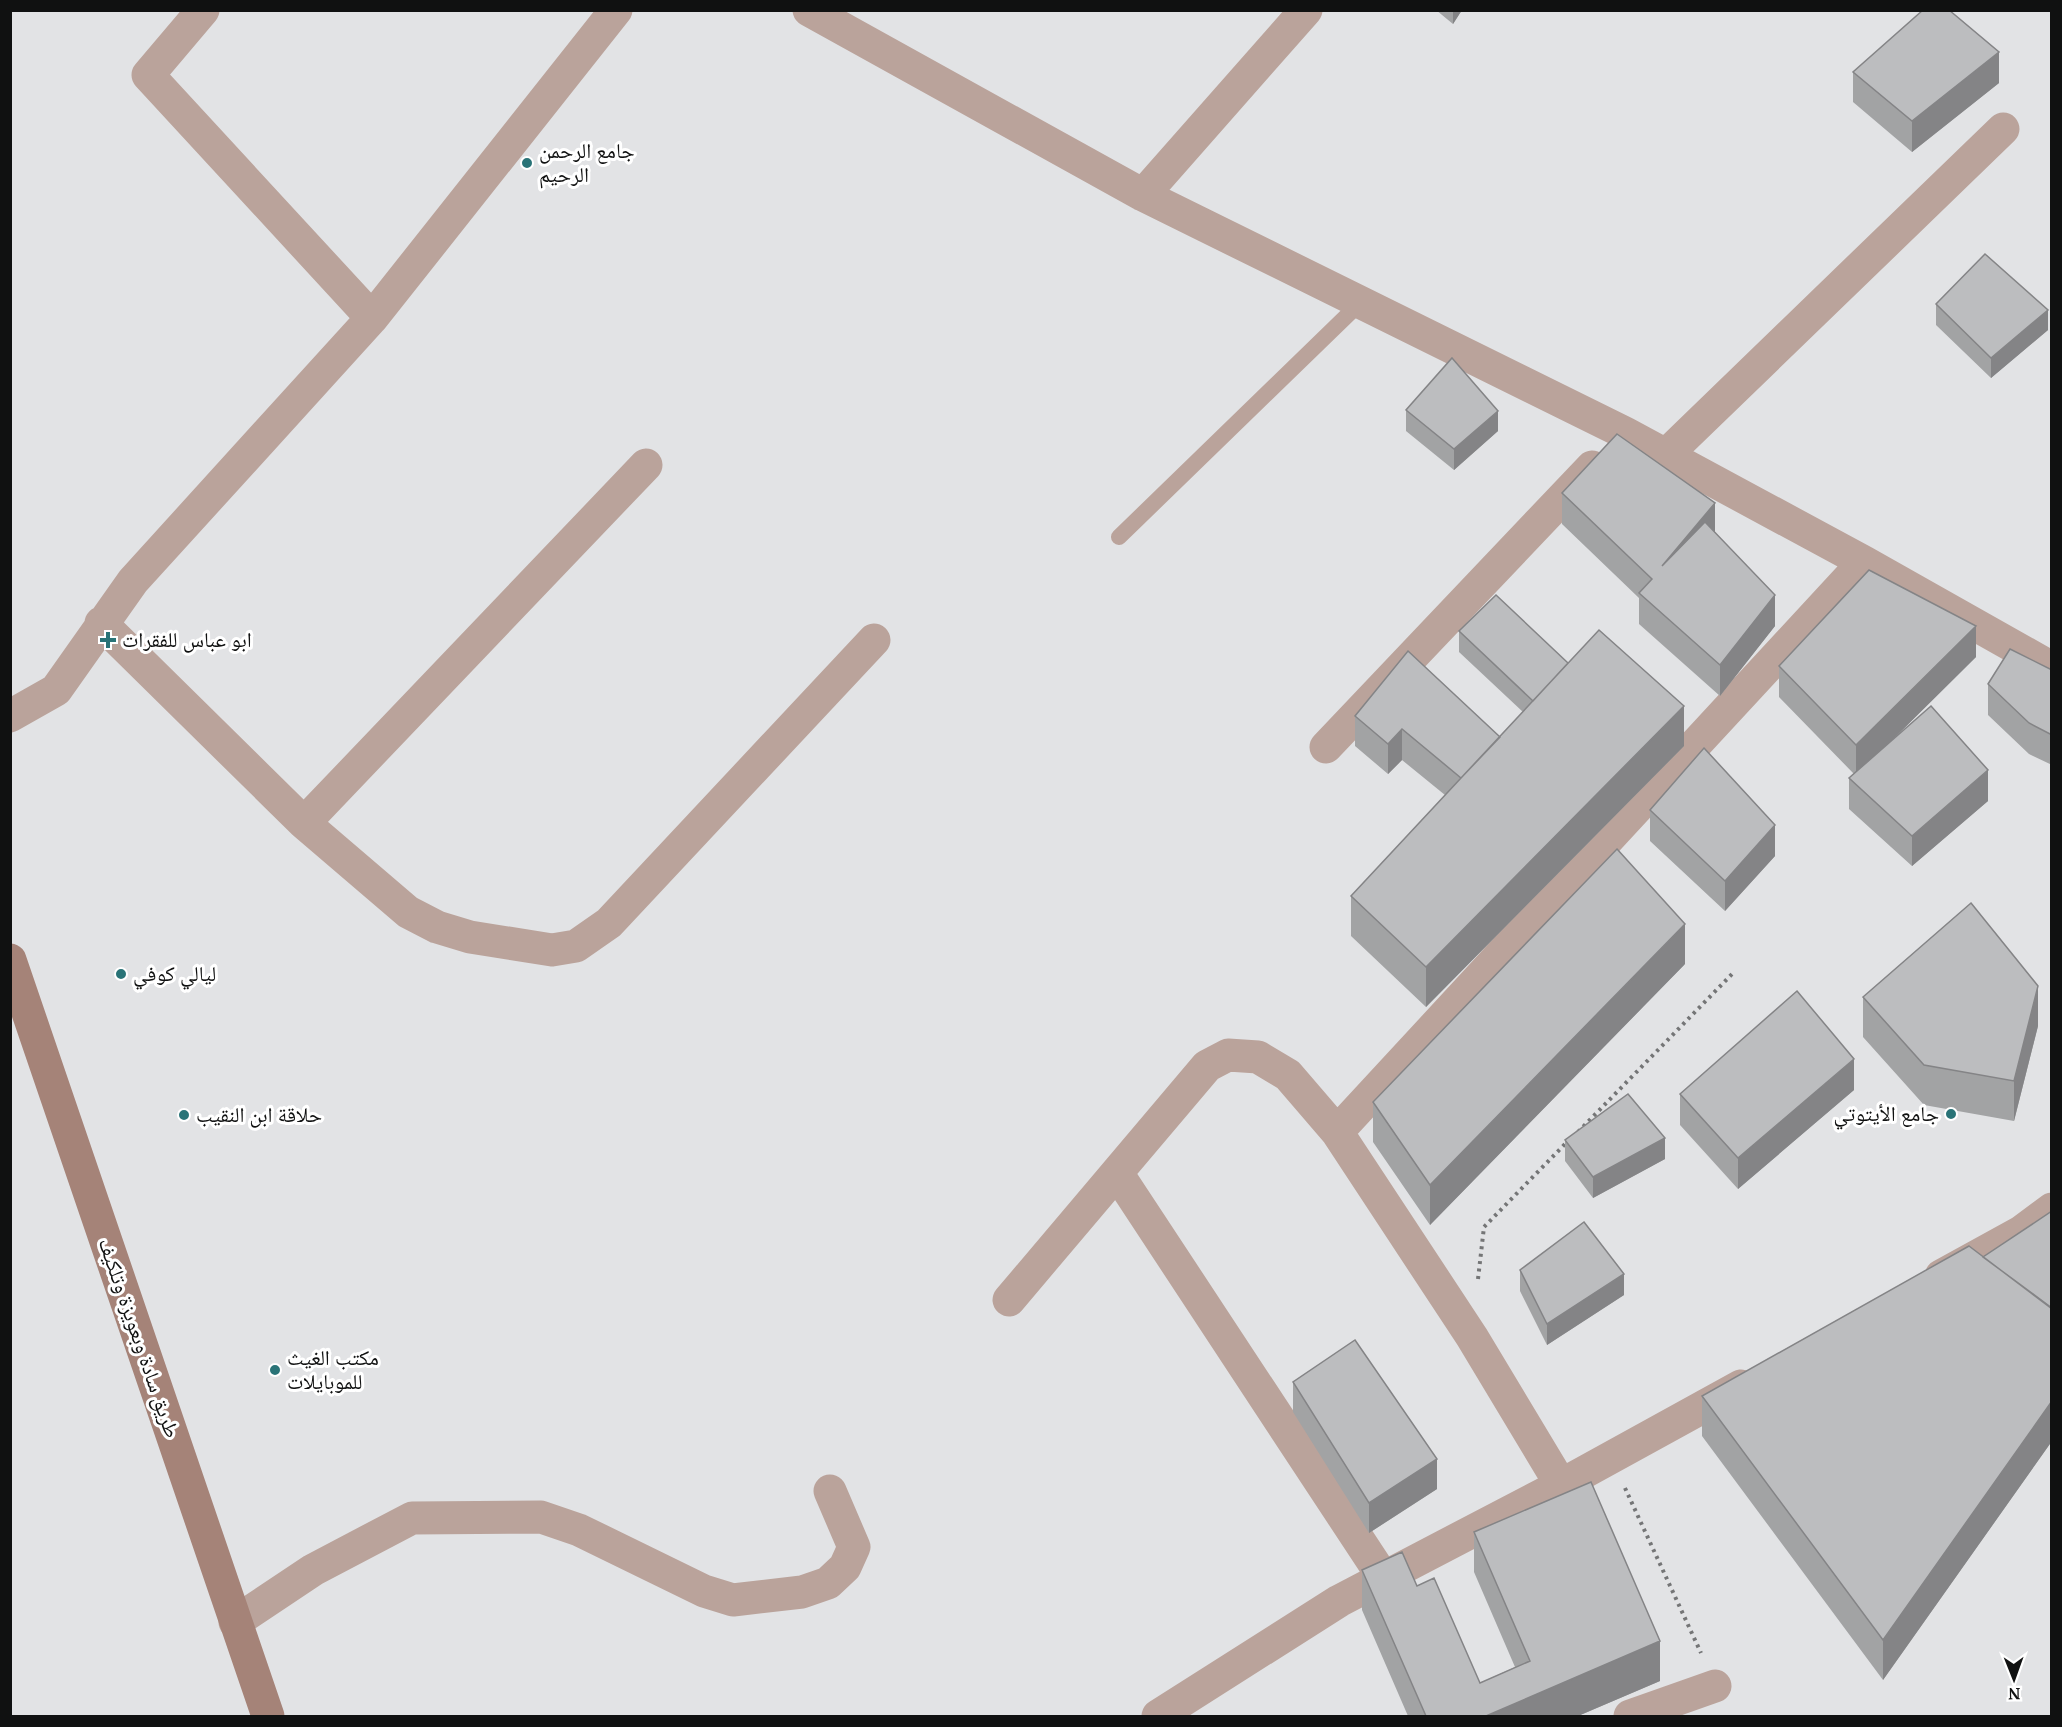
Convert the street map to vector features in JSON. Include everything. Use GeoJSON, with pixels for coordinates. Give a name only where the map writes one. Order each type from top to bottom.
{"type":"FeatureCollection","features":[{"type":"Feature","properties":{"kind":"main road","name":"طريق سادة وبعويزة وتلكيف"},"geometry":{"type":"LineString","coordinates":[[10,960],[268,1716]]}},
{"type":"Feature","properties":{"kind":"street"},"geometry":{"type":"LineString","coordinates":[[203,10],[148,75],[372,318]]}},
{"type":"Feature","properties":{"kind":"street"},"geometry":{"type":"LineString","coordinates":[[10,716],[56,690],[101,623],[133,581],[372,318],[616,10]]}},
{"type":"Feature","properties":{"kind":"street"},"geometry":{"type":"LineString","coordinates":[[809,10],[1143,195],[1625,433],[1864,562],[2052,668]]}},
{"type":"Feature","properties":{"kind":"street"},"geometry":{"type":"LineString","coordinates":[[1143,195],[1306,10]]}},
{"type":"Feature","properties":{"kind":"street"},"geometry":{"type":"LineString","coordinates":[[1666,455],[2003,129]]}},
{"type":"Feature","properties":{"kind":"street"},"geometry":{"type":"LineString","coordinates":[[1326,747],[1625,433]]}},
{"type":"Feature","properties":{"kind":"street"},"geometry":{"type":"LineString","coordinates":[[304,823],[646,465]]}},
{"type":"Feature","properties":{"kind":"street"},"geometry":{"type":"LineString","coordinates":[[1337,1132],[1864,562]]}},
{"type":"Feature","properties":{"kind":"street"},"geometry":{"type":"LineString","coordinates":[[101,623],[304,823],[408,912],[437,927],[470,937],[552,950],[576,946],[609,923],[874,640]]}},
{"type":"Feature","properties":{"kind":"street"},"geometry":{"type":"LineString","coordinates":[[1009,1299],[1207,1066],[1228,1055],[1258,1057],[1288,1075],[1337,1132],[1472,1336],[1561,1485]]}},
{"type":"Feature","properties":{"kind":"street"},"geometry":{"type":"LineString","coordinates":[[1117,1173],[1383,1578]]}},
{"type":"Feature","properties":{"kind":"street"},"geometry":{"type":"LineString","coordinates":[[1916,1290],[2021,1232],[2052,1209]]}},
{"type":"Feature","properties":{"kind":"street"},"geometry":{"type":"LineString","coordinates":[[1158,1716],[1339,1601],[1561,1485],[1769,1371]]}},
{"type":"Feature","properties":{"kind":"street"},"geometry":{"type":"LineString","coordinates":[[235,1622],[313,1570],[412,1518],[541,1517],[579,1530],[704,1591],[733,1600],[802,1593],[828,1583],[845,1567],[854,1547],[830,1491]]}},
{"type":"Feature","properties":{"kind":"street"},"geometry":{"type":"LineString","coordinates":[[1630,1716],[1715,1686]]}},
{"type":"Feature","properties":{"kind":"lane"},"geometry":{"type":"LineString","coordinates":[[1119,537],[1360,303]]}},
{"type":"Feature","properties":{"kind":"path"},"geometry":{"type":"LineString","coordinates":[[1478,1282],[1484,1227],[1734,973]]}},
{"type":"Feature","properties":{"kind":"path"},"geometry":{"type":"LineString","coordinates":[[1611,1457],[1715,1686]]}},
{"type":"Feature","properties":{"kind":"building"},"geometry":{"type":"Polygon","coordinates":[[[1923,10],[1949,10],[1999,52],[1912,121],[1853,72],[1923,10]]]}},
{"type":"Feature","properties":{"kind":"building"},"geometry":{"type":"Polygon","coordinates":[[[1985,254],[2048,310],[1991,358],[1936,304],[1985,254]]]}},
{"type":"Feature","properties":{"kind":"building"},"geometry":{"type":"Polygon","coordinates":[[[1452,358],[1498,411],[1454,449],[1406,410],[1452,358]]]}},
{"type":"Feature","properties":{"kind":"building"},"geometry":{"type":"Polygon","coordinates":[[[1617,434],[1715,503],[1662,566],[1705,522],[1775,595],[1720,665],[1639,593],[1652,579],[1562,493],[1617,434]]]}},
{"type":"Feature","properties":{"kind":"building"},"geometry":{"type":"Polygon","coordinates":[[[1869,570],[1976,626],[1856,745],[1779,666],[1869,570]]]}},
{"type":"Feature","properties":{"kind":"building"},"geometry":{"type":"Polygon","coordinates":[[[1496,595],[1568,663],[1533,701],[1459,631],[1496,595]]]}},
{"type":"Feature","properties":{"kind":"building"},"geometry":{"type":"Polygon","coordinates":[[[1599,630],[1684,706],[1426,967],[1351,896],[1599,630]]]}},
{"type":"Feature","properties":{"kind":"building"},"geometry":{"type":"Polygon","coordinates":[[[2010,649],[2052,670],[2052,735],[2029,723],[1988,684],[2010,649]]]}},
{"type":"Feature","properties":{"kind":"building"},"geometry":{"type":"Polygon","coordinates":[[[1408,651],[1500,737],[1461,778],[1402,729],[1388,744],[1355,716],[1408,651]]]}},
{"type":"Feature","properties":{"kind":"building"},"geometry":{"type":"Polygon","coordinates":[[[1931,706],[1988,770],[1912,836],[1849,778],[1931,706]]]}},
{"type":"Feature","properties":{"kind":"building"},"geometry":{"type":"Polygon","coordinates":[[[1704,748],[1775,825],[1725,881],[1650,810],[1704,748]]]}},
{"type":"Feature","properties":{"kind":"building"},"geometry":{"type":"Polygon","coordinates":[[[1617,849],[1685,924],[1430,1185],[1373,1102],[1617,849]]]}},
{"type":"Feature","properties":{"kind":"building"},"geometry":{"type":"Polygon","coordinates":[[[1971,903],[2038,986],[2014,1081],[1924,1065],[1863,997],[1971,903]]]}},
{"type":"Feature","properties":{"kind":"building"},"geometry":{"type":"Polygon","coordinates":[[[1797,991],[1854,1059],[1738,1158],[1680,1094],[1797,991]]]}},
{"type":"Feature","properties":{"kind":"building"},"geometry":{"type":"Polygon","coordinates":[[[1628,1094],[1665,1138],[1593,1177],[1565,1140],[1628,1094]]]}},
{"type":"Feature","properties":{"kind":"building"},"geometry":{"type":"Polygon","coordinates":[[[2052,1211],[2052,1308],[1983,1257],[2052,1211]]]}},
{"type":"Feature","properties":{"kind":"building"},"geometry":{"type":"Polygon","coordinates":[[[1584,1222],[1624,1274],[1547,1324],[1520,1270],[1584,1222]]]}},
{"type":"Feature","properties":{"kind":"building"},"geometry":{"type":"Polygon","coordinates":[[[1969,1246],[2052,1309],[2052,1401],[1883,1640],[1702,1396],[1969,1246]]]}},
{"type":"Feature","properties":{"kind":"building"},"geometry":{"type":"Polygon","coordinates":[[[1355,1340],[1437,1459],[1369,1503],[1293,1382],[1355,1340]]]}},
{"type":"Feature","properties":{"kind":"building"},"geometry":{"type":"Polygon","coordinates":[[[1591,1482],[1660,1641],[1486,1716],[1426,1716],[1362,1570],[1402,1552],[1417,1586],[1434,1578],[1480,1683],[1530,1661],[1474,1532],[1591,1482]]]}},
{"type":"Feature","properties":{"kind":"place","name":"جامع الرحمن الرحيم"},"geometry":{"type":"Point","coordinates":[527,163]}},
{"type":"Feature","properties":{"kind":"place","name":"ابو عباس للفقرات"},"geometry":{"type":"Point","coordinates":[108,640]}},
{"type":"Feature","properties":{"kind":"place","name":"ليالي كوفي"},"geometry":{"type":"Point","coordinates":[121,974]}},
{"type":"Feature","properties":{"kind":"place","name":"جامع الأيتوتي"},"geometry":{"type":"Point","coordinates":[1951,1114]}},
{"type":"Feature","properties":{"kind":"place","name":"حلاقة ابن النقيب"},"geometry":{"type":"Point","coordinates":[184,1115]}},
{"type":"Feature","properties":{"kind":"place","name":"مكتب الغيث للموبايلات"},"geometry":{"type":"Point","coordinates":[275,1370]}}]}
